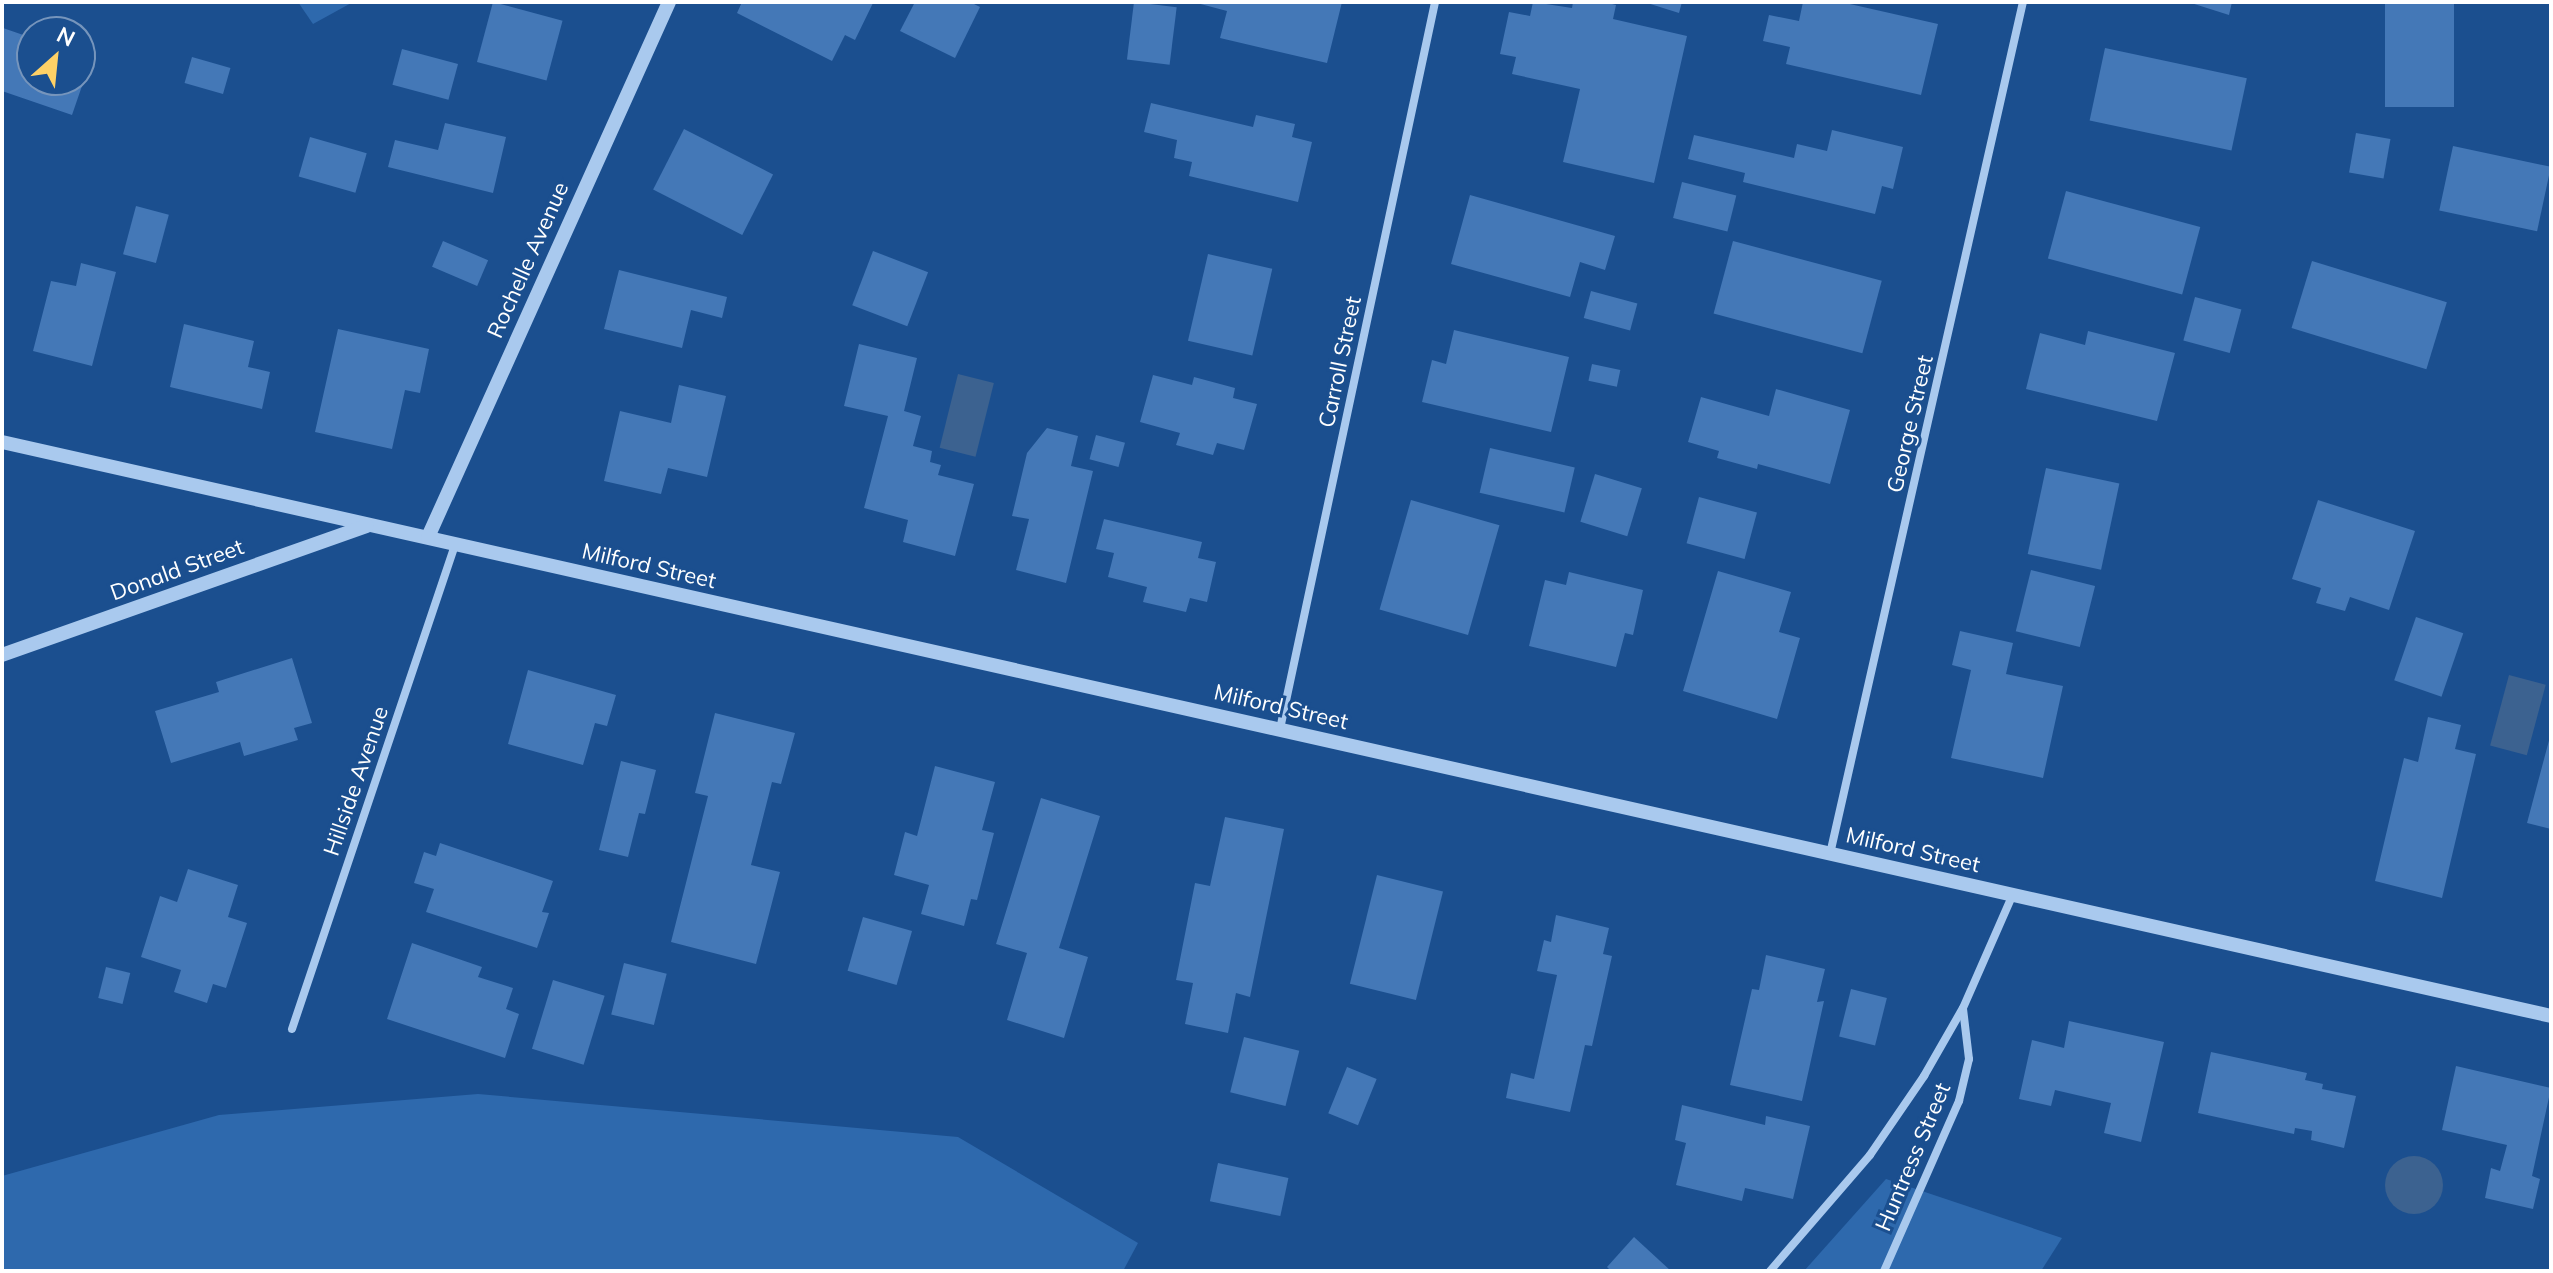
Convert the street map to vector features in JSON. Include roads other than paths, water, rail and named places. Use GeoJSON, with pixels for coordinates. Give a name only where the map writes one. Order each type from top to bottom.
{"type":"FeatureCollection","features":[{"type":"Feature","properties":{"kind":"street","name":"Rochelle Avenue"},"geometry":{"type":"LineString","coordinates":[[428,537],[669,2]]}},
{"type":"Feature","properties":{"kind":"street","name":"Carroll Street"},"geometry":{"type":"LineString","coordinates":[[1280,729],[1435,2]]}},
{"type":"Feature","properties":{"kind":"street","name":"George Street"},"geometry":{"type":"LineString","coordinates":[[1830,854],[2023,2]]}},
{"type":"Feature","properties":{"kind":"street","name":"Milford Street"},"geometry":{"type":"LineString","coordinates":[[2,442],[2551,1016]]}},
{"type":"Feature","properties":{"kind":"street","name":"Donald Street"},"geometry":{"type":"LineString","coordinates":[[2,655],[367,525]]}},
{"type":"Feature","properties":{"kind":"street","name":"Hillside Avenue"},"geometry":{"type":"LineString","coordinates":[[292,1029],[455,545]]}},
{"type":"Feature","properties":{"kind":"street"},"geometry":{"type":"LineString","coordinates":[[1770,1271],[1870,1155],[1924,1076],[1963,1008],[2013,894]]}},
{"type":"Feature","properties":{"kind":"street","name":"Huntress Street"},"geometry":{"type":"LineString","coordinates":[[1884,1271],[1959,1101],[1969,1059],[1963,1008]]}}]}
